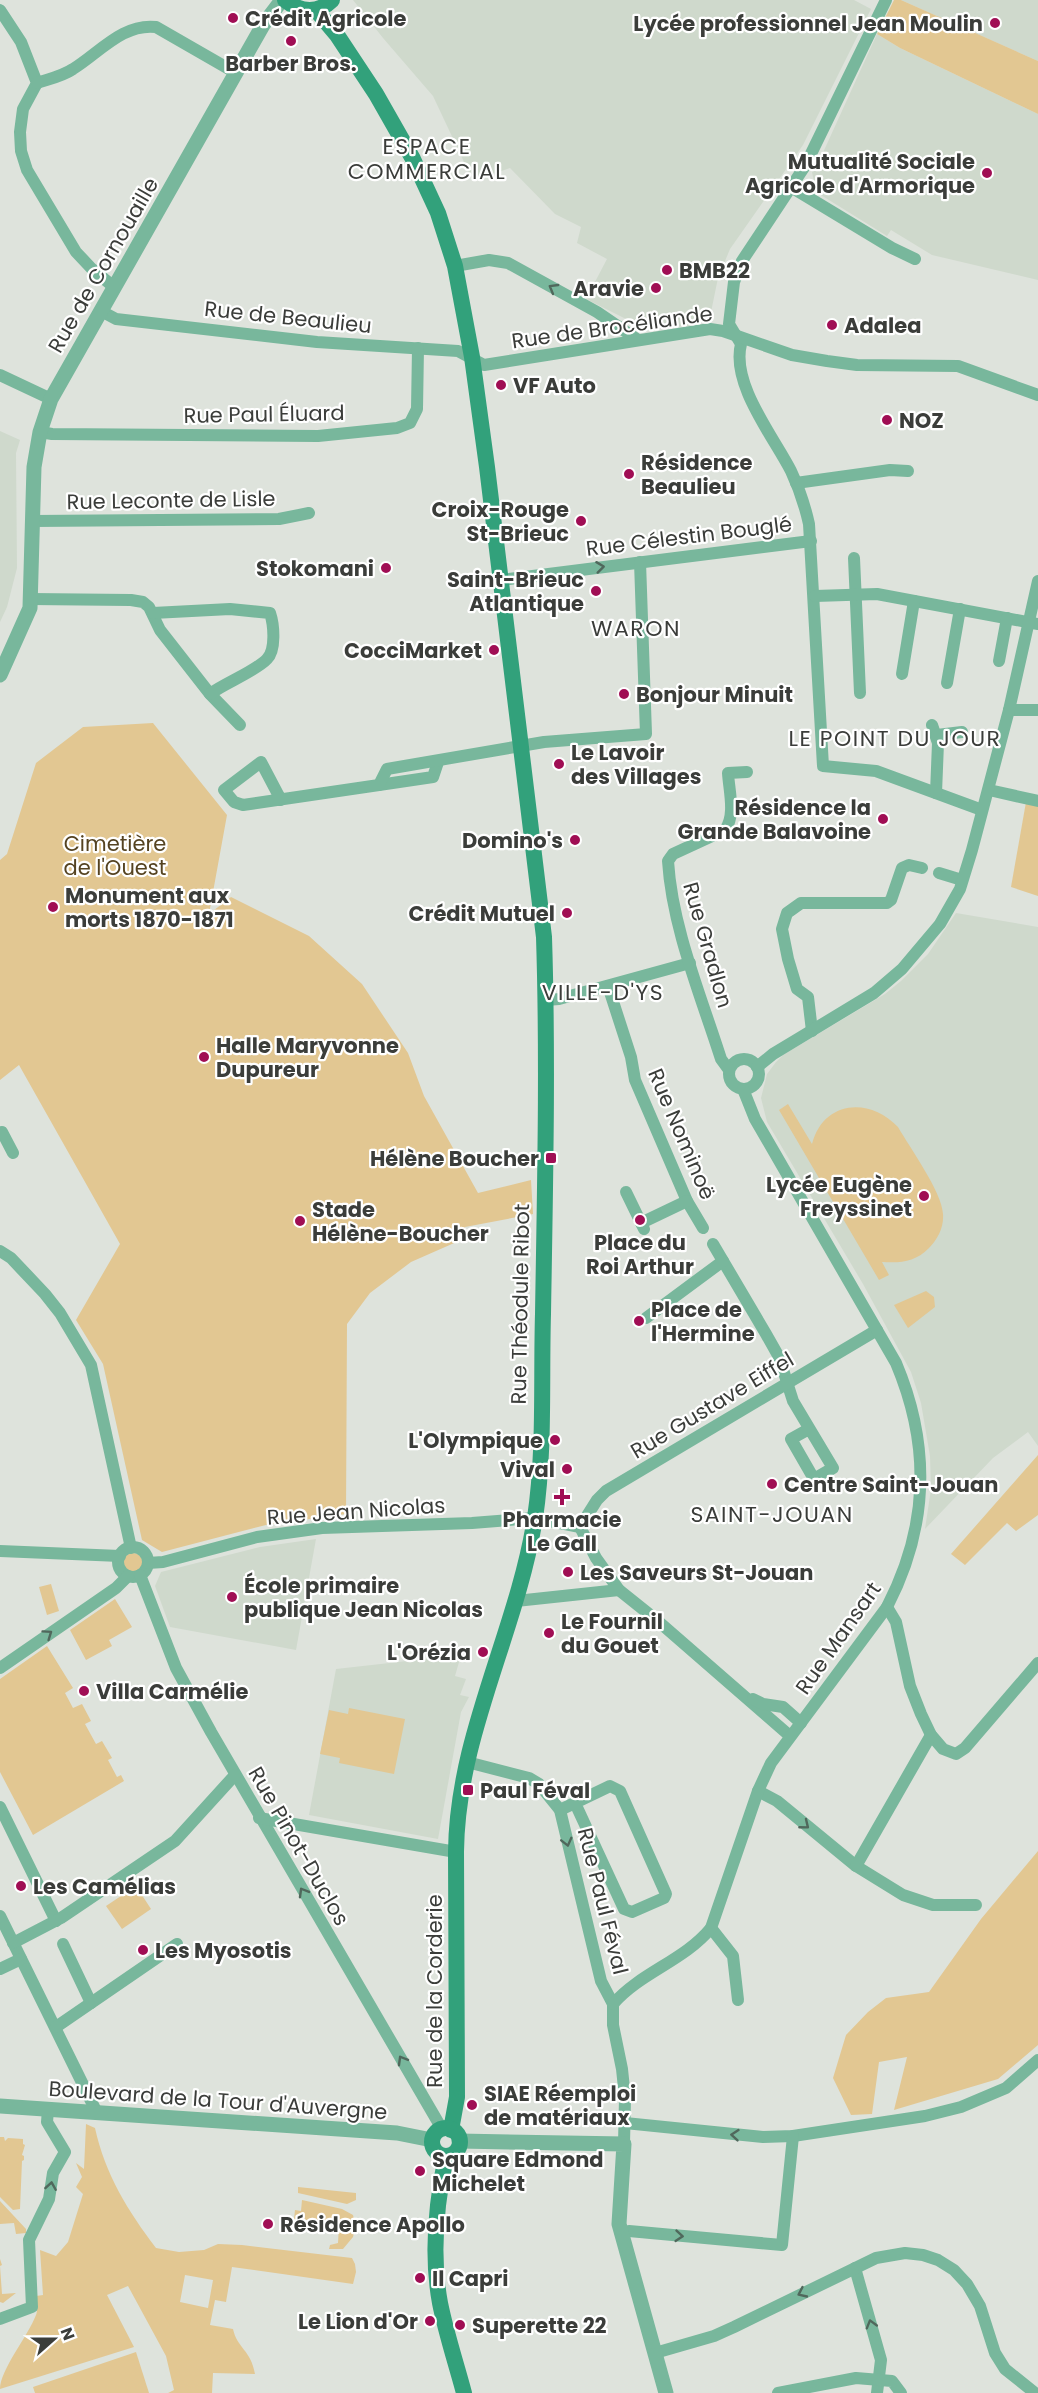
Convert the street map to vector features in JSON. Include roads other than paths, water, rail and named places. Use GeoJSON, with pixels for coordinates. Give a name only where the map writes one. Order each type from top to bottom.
{"type":"FeatureCollection","features":[{"type":"Feature","properties":{"kind":"main road"},"geometry":{"type":"LineString","coordinates":[[284,0],[301,10],[316,10],[332,0]]}},
{"type":"Feature","properties":{"kind":"main road","name":"Rue Théodule Ribot"},"geometry":{"type":"LineString","coordinates":[[316,10],[337,35],[376,94],[413,159],[438,213],[456,266],[472,357],[544,937],[545,1182],[540,1465],[527,1560],[516,1601],[476,1721],[467,1762],[458,1816],[456,1852]]}},
{"type":"Feature","properties":{"kind":"main road","name":"Rue de la Corderie"},"geometry":{"type":"LineString","coordinates":[[446,2135],[457,2097],[456,1852]]}},
{"type":"Feature","properties":{"kind":"main road"},"geometry":{"type":"LineString","coordinates":[[446,2135],[436,2151],[446,2156],[435,2219],[438,2280],[440,2304],[464,2393]]}},
{"type":"Feature","properties":{"kind":"street","name":"Rue de Cornouaille"},"geometry":{"type":"LineString","coordinates":[[0,675],[30,608],[34,467],[40,432],[51,399],[263,25],[284,0]]}},
{"type":"Feature","properties":{"kind":"street"},"geometry":{"type":"LineString","coordinates":[[886,0],[816,145],[742,261],[734,282],[729,324],[741,344],[738,354],[742,383],[805,504],[811,540],[815,596],[823,766],[876,771],[982,810]]}},
{"type":"Feature","properties":{"kind":"street"},"geometry":{"type":"LineString","coordinates":[[0,10],[21,42],[37,83]]}},
{"type":"Feature","properties":{"kind":"street"},"geometry":{"type":"LineString","coordinates":[[114,286],[92,269],[76,252],[27,170],[21,151],[20,132],[23,110],[37,83],[70,71],[130,29],[143,25],[156,27],[236,73]]}},
{"type":"Feature","properties":{"kind":"street"},"geometry":{"type":"LineString","coordinates":[[790,187],[892,248],[915,259]]}},
{"type":"Feature","properties":{"kind":"street"},"geometry":{"type":"LineString","coordinates":[[456,266],[489,260],[508,262],[597,312],[638,340]]}},
{"type":"Feature","properties":{"kind":"street","name":"Rue de Beaulieu"},"geometry":{"type":"LineString","coordinates":[[101,310],[116,319],[317,342],[458,351],[472,357]]}},
{"type":"Feature","properties":{"kind":"street","name":"Rue de Brocéliande"},"geometry":{"type":"LineString","coordinates":[[472,357],[488,364],[710,329],[736,335],[792,355],[826,361],[857,365],[958,366],[1038,395]]}},
{"type":"Feature","properties":{"kind":"street","name":"Rue Paul Éluard"},"geometry":{"type":"LineString","coordinates":[[40,432],[52,434],[318,436],[397,428],[410,423],[417,410],[418,348]]}},
{"type":"Feature","properties":{"kind":"street"},"geometry":{"type":"LineString","coordinates":[[0,375],[51,399]]}},
{"type":"Feature","properties":{"kind":"street"},"geometry":{"type":"LineString","coordinates":[[796,483],[890,470],[908,471]]}},
{"type":"Feature","properties":{"kind":"street","name":"Rue Leconte de Lisle"},"geometry":{"type":"LineString","coordinates":[[33,521],[279,519],[309,513]]}},
{"type":"Feature","properties":{"kind":"street","name":"Rue Célestin Bouglé"},"geometry":{"type":"LineString","coordinates":[[501,580],[811,540]]}},
{"type":"Feature","properties":{"kind":"street"},"geometry":{"type":"LineString","coordinates":[[854,558],[860,693]]}},
{"type":"Feature","properties":{"kind":"street"},"geometry":{"type":"LineString","coordinates":[[280,800],[261,762],[224,790],[234,802],[243,805],[280,800],[379,785],[387,769],[544,742],[646,734],[640,562]]}},
{"type":"Feature","properties":{"kind":"street","name":"Rue de Cornouaille"},"geometry":{"type":"LineString","coordinates":[[0,652],[32,575]]}},
{"type":"Feature","properties":{"kind":"street"},"geometry":{"type":"LineString","coordinates":[[758,1067],[773,1054],[874,993],[902,969],[940,924],[962,880],[972,850],[1034,623],[1038,581]]}},
{"type":"Feature","properties":{"kind":"street"},"geometry":{"type":"LineString","coordinates":[[815,596],[877,594],[1034,623]]}},
{"type":"Feature","properties":{"kind":"street"},"geometry":{"type":"LineString","coordinates":[[30,599],[143,602],[153,613],[160,630],[210,694],[240,725]]}},
{"type":"Feature","properties":{"kind":"street"},"geometry":{"type":"LineString","coordinates":[[902,674],[914,601]]}},
{"type":"Feature","properties":{"kind":"street"},"geometry":{"type":"LineString","coordinates":[[153,613],[230,609],[270,614],[272,649],[267,660],[210,694]]}},
{"type":"Feature","properties":{"kind":"street"},"geometry":{"type":"LineString","coordinates":[[947,683],[960,609]]}},
{"type":"Feature","properties":{"kind":"street"},"geometry":{"type":"LineString","coordinates":[[999,661],[1006,618]]}},
{"type":"Feature","properties":{"kind":"street"},"geometry":{"type":"LineString","coordinates":[[1009,710],[1038,710]]}},
{"type":"Feature","properties":{"kind":"street"},"geometry":{"type":"LineString","coordinates":[[936,793],[939,772],[934,730],[962,732]]}},
{"type":"Feature","properties":{"kind":"street","name":"Rue Gradlon"},"geometry":{"type":"LineString","coordinates":[[729,1070],[721,1059],[690,963],[670,890],[668,861],[673,854],[725,830],[731,814],[728,773],[747,772]]}},
{"type":"Feature","properties":{"kind":"street"},"geometry":{"type":"LineString","coordinates":[[989,790],[1038,801]]}},
{"type":"Feature","properties":{"kind":"street"},"geometry":{"type":"LineString","coordinates":[[812,1031],[808,997],[797,989],[788,959],[782,929],[787,913],[801,903],[887,903],[891,900],[902,868],[909,866],[922,868]]}},
{"type":"Feature","properties":{"kind":"street"},"geometry":{"type":"LineString","coordinates":[[939,873],[962,880]]}},
{"type":"Feature","properties":{"kind":"street"},"geometry":{"type":"LineString","coordinates":[[546,1000],[559,999],[690,963]]}},
{"type":"Feature","properties":{"kind":"street","name":"Rue Nominoë"},"geometry":{"type":"LineString","coordinates":[[608,986],[631,1057],[635,1080],[687,1201],[703,1228]]}},
{"type":"Feature","properties":{"kind":"street"},"geometry":{"type":"LineString","coordinates":[[740,1059],[751,1060],[758,1067],[756,1083],[743,1089],[733,1085],[729,1078],[729,1070],[733,1063],[740,1059]]}},
{"type":"Feature","properties":{"kind":"street","name":"Rue Mansart"},"geometry":{"type":"LineString","coordinates":[[614,2004],[626,1990],[699,1942],[711,1928],[758,1791],[771,1763],[887,1606],[901,1580],[918,1518],[921,1459],[915,1416],[906,1385],[896,1363],[755,1119],[743,1089]]}},
{"type":"Feature","properties":{"kind":"street"},"geometry":{"type":"LineString","coordinates":[[0,1133],[2,1132],[13,1153]]}},
{"type":"Feature","properties":{"kind":"street"},"geometry":{"type":"LineString","coordinates":[[626,1192],[643,1226],[687,1201]]}},
{"type":"Feature","properties":{"kind":"street"},"geometry":{"type":"LineString","coordinates":[[713,1244],[779,1357],[793,1401],[809,1429]]}},
{"type":"Feature","properties":{"kind":"street"},"geometry":{"type":"LineString","coordinates":[[0,1251],[11,1258],[45,1294],[60,1313],[91,1365],[130,1548]]}},
{"type":"Feature","properties":{"kind":"street"},"geometry":{"type":"LineString","coordinates":[[646,1318],[723,1261]]}},
{"type":"Feature","properties":{"kind":"street","name":"Rue Gustave Eiffel"},"geometry":{"type":"LineString","coordinates":[[580,1527],[597,1500],[606,1491],[877,1330]]}},
{"type":"Feature","properties":{"kind":"street","name":"Rue Jean Nicolas"},"geometry":{"type":"LineString","coordinates":[[148,1563],[163,1562],[257,1537],[322,1528],[472,1523],[534,1518],[580,1527]]}},
{"type":"Feature","properties":{"kind":"street"},"geometry":{"type":"LineString","coordinates":[[580,1527],[596,1558],[619,1590],[790,1736]]}},
{"type":"Feature","properties":{"kind":"street"},"geometry":{"type":"LineString","coordinates":[[0,1551],[120,1556],[130,1548]]}},
{"type":"Feature","properties":{"kind":"street"},"geometry":{"type":"LineString","coordinates":[[0,1668],[146,1570],[148,1563],[144,1552],[130,1548]]}},
{"type":"Feature","properties":{"kind":"street"},"geometry":{"type":"LineString","coordinates":[[120,1556],[119,1566],[134,1576]]}},
{"type":"Feature","properties":{"kind":"street","name":"Rue Pinot-Duclos"},"geometry":{"type":"LineString","coordinates":[[134,1576],[176,1668],[235,1775],[446,2135]]}},
{"type":"Feature","properties":{"kind":"street"},"geometry":{"type":"LineString","coordinates":[[516,1601],[619,1590]]}},
{"type":"Feature","properties":{"kind":"street"},"geometry":{"type":"LineString","coordinates":[[887,1606],[896,1622],[910,1686],[931,1735],[943,1749],[956,1754],[965,1748],[1038,1663]]}},
{"type":"Feature","properties":{"kind":"street"},"geometry":{"type":"LineString","coordinates":[[743,1695],[763,1704],[783,1707],[801,1723]]}},
{"type":"Feature","properties":{"kind":"street"},"geometry":{"type":"LineString","coordinates":[[856,1866],[931,1735]]}},
{"type":"Feature","properties":{"kind":"street","name":"Rue Paul Féval"},"geometry":{"type":"LineString","coordinates":[[467,1762],[529,1778],[539,1784],[560,1810],[601,1981],[614,2004],[613,2025],[624,2083],[624,2144]]}},
{"type":"Feature","properties":{"kind":"street"},"geometry":{"type":"LineString","coordinates":[[13,1943],[56,1920],[174,1842],[235,1775]]}},
{"type":"Feature","properties":{"kind":"street"},"geometry":{"type":"LineString","coordinates":[[560,1810],[574,1803],[610,1786],[620,1791],[664,1898],[632,1912],[624,1909],[574,1803]]}},
{"type":"Feature","properties":{"kind":"street"},"geometry":{"type":"LineString","coordinates":[[758,1791],[777,1801],[856,1866],[903,1895],[933,1905],[976,1905]]}},
{"type":"Feature","properties":{"kind":"street"},"geometry":{"type":"LineString","coordinates":[[0,1807],[56,1920]]}},
{"type":"Feature","properties":{"kind":"street"},"geometry":{"type":"LineString","coordinates":[[259,1818],[456,1852]]}},
{"type":"Feature","properties":{"kind":"street"},"geometry":{"type":"LineString","coordinates":[[0,1916],[97,2113]]}},
{"type":"Feature","properties":{"kind":"street"},"geometry":{"type":"LineString","coordinates":[[711,1928],[734,1956],[738,2000]]}},
{"type":"Feature","properties":{"kind":"street"},"geometry":{"type":"LineString","coordinates":[[63,1944],[91,2003]]}},
{"type":"Feature","properties":{"kind":"street"},"geometry":{"type":"LineString","coordinates":[[56,2027],[177,1944]]}},
{"type":"Feature","properties":{"kind":"street"},"geometry":{"type":"LineString","coordinates":[[0,1969],[21,1959]]}},
{"type":"Feature","properties":{"kind":"street"},"geometry":{"type":"LineString","coordinates":[[625,2123],[763,2138],[793,2136],[925,2116],[961,2108],[1006,2088],[1038,2060]]}},
{"type":"Feature","properties":{"kind":"street","name":"Boulevard de la Tour d'Auvergne"},"geometry":{"type":"LineString","coordinates":[[0,2106],[397,2133],[624,2144]]}},
{"type":"Feature","properties":{"kind":"street"},"geometry":{"type":"LineString","coordinates":[[0,2319],[32,2307],[29,2240],[49,2199],[53,2173],[64,2152],[47,2122],[48,2110]]}},
{"type":"Feature","properties":{"kind":"street"},"geometry":{"type":"LineString","coordinates":[[621,2233],[629,2231],[782,2245],[793,2136]]}},
{"type":"Feature","properties":{"kind":"street"},"geometry":{"type":"LineString","coordinates":[[624,2144],[618,2210],[621,2233],[666,2393]]}},
{"type":"Feature","properties":{"kind":"street"},"geometry":{"type":"LineString","coordinates":[[655,2353],[714,2336],[876,2258],[905,2253],[938,2260],[954,2270],[967,2284],[980,2306],[995,2354],[1005,2369],[1035,2393]]}},
{"type":"Feature","properties":{"kind":"street"},"geometry":{"type":"LineString","coordinates":[[855,2268],[881,2360],[877,2393]]}},
{"type":"Feature","properties":{"kind":"street"},"geometry":{"type":"LineString","coordinates":[[778,2393],[856,2378],[892,2381],[901,2393]]}},
{"type":"Feature","properties":{"kind":"place","name":"Crédit Agricole"},"geometry":{"type":"Point","coordinates":[233,18]}},
{"type":"Feature","properties":{"kind":"place","name":"Lycée professionnel Jean Moulin"},"geometry":{"type":"Point","coordinates":[995,23]}},
{"type":"Feature","properties":{"kind":"place","name":"Barber Bros."},"geometry":{"type":"Point","coordinates":[291,41]}},
{"type":"Feature","properties":{"kind":"place","name":"Mutualité Sociale Agricole d'Armorique"},"geometry":{"type":"Point","coordinates":[987,173]}},
{"type":"Feature","properties":{"kind":"place","name":"BMB22"},"geometry":{"type":"Point","coordinates":[667,270]}},
{"type":"Feature","properties":{"kind":"place","name":"Aravie"},"geometry":{"type":"Point","coordinates":[656,288]}},
{"type":"Feature","properties":{"kind":"place","name":"Adalea"},"geometry":{"type":"Point","coordinates":[832,325]}},
{"type":"Feature","properties":{"kind":"place","name":"VF Auto"},"geometry":{"type":"Point","coordinates":[501,385]}},
{"type":"Feature","properties":{"kind":"place","name":"NOZ"},"geometry":{"type":"Point","coordinates":[887,420]}},
{"type":"Feature","properties":{"kind":"place","name":"Résidence Beaulieu"},"geometry":{"type":"Point","coordinates":[629,474]}},
{"type":"Feature","properties":{"kind":"place","name":"Croix-Rouge St-Brieuc"},"geometry":{"type":"Point","coordinates":[581,521]}},
{"type":"Feature","properties":{"kind":"place","name":"Stokomani"},"geometry":{"type":"Point","coordinates":[386,568]}},
{"type":"Feature","properties":{"kind":"place","name":"Saint-Brieuc Atlantique"},"geometry":{"type":"Point","coordinates":[596,591]}},
{"type":"Feature","properties":{"kind":"place","name":"CocciMarket"},"geometry":{"type":"Point","coordinates":[494,650]}},
{"type":"Feature","properties":{"kind":"place","name":"Bonjour Minuit"},"geometry":{"type":"Point","coordinates":[624,694]}},
{"type":"Feature","properties":{"kind":"place","name":"Le Lavoir des Villages"},"geometry":{"type":"Point","coordinates":[559,764]}},
{"type":"Feature","properties":{"kind":"place","name":"Résidence la Grande Balavoine"},"geometry":{"type":"Point","coordinates":[883,819]}},
{"type":"Feature","properties":{"kind":"place","name":"Domino's"},"geometry":{"type":"Point","coordinates":[575,840]}},
{"type":"Feature","properties":{"kind":"place","name":"Monument aux morts 1870-1871"},"geometry":{"type":"Point","coordinates":[53,907]}},
{"type":"Feature","properties":{"kind":"place","name":"Crédit Mutuel"},"geometry":{"type":"Point","coordinates":[567,913]}},
{"type":"Feature","properties":{"kind":"place","name":"Halle Maryvonne Dupureur"},"geometry":{"type":"Point","coordinates":[204,1057]}},
{"type":"Feature","properties":{"kind":"place","name":"Hélène Boucher"},"geometry":{"type":"Point","coordinates":[551,1158]}},
{"type":"Feature","properties":{"kind":"place","name":"Lycée Eugène Freyssinet"},"geometry":{"type":"Point","coordinates":[924,1196]}},
{"type":"Feature","properties":{"kind":"place","name":"Place du Roi Arthur"},"geometry":{"type":"Point","coordinates":[640,1220]}},
{"type":"Feature","properties":{"kind":"place","name":"Stade Hélène-Boucher"},"geometry":{"type":"Point","coordinates":[300,1221]}},
{"type":"Feature","properties":{"kind":"place","name":"Place de l'Hermine"},"geometry":{"type":"Point","coordinates":[639,1321]}},
{"type":"Feature","properties":{"kind":"place","name":"L'Olympique"},"geometry":{"type":"Point","coordinates":[555,1440]}},
{"type":"Feature","properties":{"kind":"place","name":"Vival"},"geometry":{"type":"Point","coordinates":[567,1469]}},
{"type":"Feature","properties":{"kind":"place","name":"Centre Saint-Jouan"},"geometry":{"type":"Point","coordinates":[772,1484]}},
{"type":"Feature","properties":{"kind":"place","name":"Pharmacie Le Gall"},"geometry":{"type":"Point","coordinates":[562,1497]}},
{"type":"Feature","properties":{"kind":"place","name":"Les Saveurs St-Jouan"},"geometry":{"type":"Point","coordinates":[568,1572]}},
{"type":"Feature","properties":{"kind":"place","name":"École primaire publique Jean Nicolas"},"geometry":{"type":"Point","coordinates":[232,1597]}},
{"type":"Feature","properties":{"kind":"place","name":"Le Fournil du Gouet"},"geometry":{"type":"Point","coordinates":[549,1633]}},
{"type":"Feature","properties":{"kind":"place","name":"L'Orézia"},"geometry":{"type":"Point","coordinates":[483,1652]}},
{"type":"Feature","properties":{"kind":"place","name":"Villa Carmélie"},"geometry":{"type":"Point","coordinates":[84,1691]}},
{"type":"Feature","properties":{"kind":"place","name":"Paul Féval"},"geometry":{"type":"Point","coordinates":[468,1790]}},
{"type":"Feature","properties":{"kind":"place","name":"Les Camélias"},"geometry":{"type":"Point","coordinates":[21,1886]}},
{"type":"Feature","properties":{"kind":"place","name":"Les Myosotis"},"geometry":{"type":"Point","coordinates":[143,1950]}},
{"type":"Feature","properties":{"kind":"place","name":"SIAE Réemploi de matériaux"},"geometry":{"type":"Point","coordinates":[472,2105]}},
{"type":"Feature","properties":{"kind":"place","name":"Square Edmond Michelet"},"geometry":{"type":"Point","coordinates":[420,2171]}},
{"type":"Feature","properties":{"kind":"place","name":"Résidence Apollo"},"geometry":{"type":"Point","coordinates":[268,2224]}},
{"type":"Feature","properties":{"kind":"place","name":"Il Capri"},"geometry":{"type":"Point","coordinates":[420,2278]}},
{"type":"Feature","properties":{"kind":"place","name":"Le Lion d'Or"},"geometry":{"type":"Point","coordinates":[430,2321]}},
{"type":"Feature","properties":{"kind":"place","name":"Superette 22"},"geometry":{"type":"Point","coordinates":[460,2325]}},
{"type":"Feature","properties":{"kind":"district","name":"ESPACE COMMERCIAL"},"geometry":{"type":"Point","coordinates":[427,158]}},
{"type":"Feature","properties":{"kind":"district","name":"WARON"},"geometry":{"type":"Point","coordinates":[636,628]}},
{"type":"Feature","properties":{"kind":"district","name":"LE POINT DU JOUR"},"geometry":{"type":"Point","coordinates":[895,738]}},
{"type":"Feature","properties":{"kind":"district","name":"VILLE-D'YS"},"geometry":{"type":"Point","coordinates":[603,992]}},
{"type":"Feature","properties":{"kind":"district","name":"SAINT-JOUAN"},"geometry":{"type":"Point","coordinates":[772,1514]}},
{"type":"Feature","properties":{"kind":"park label","name":"Cimetière de l'Ouest"},"geometry":{"type":"Point","coordinates":[115,855]}}]}
